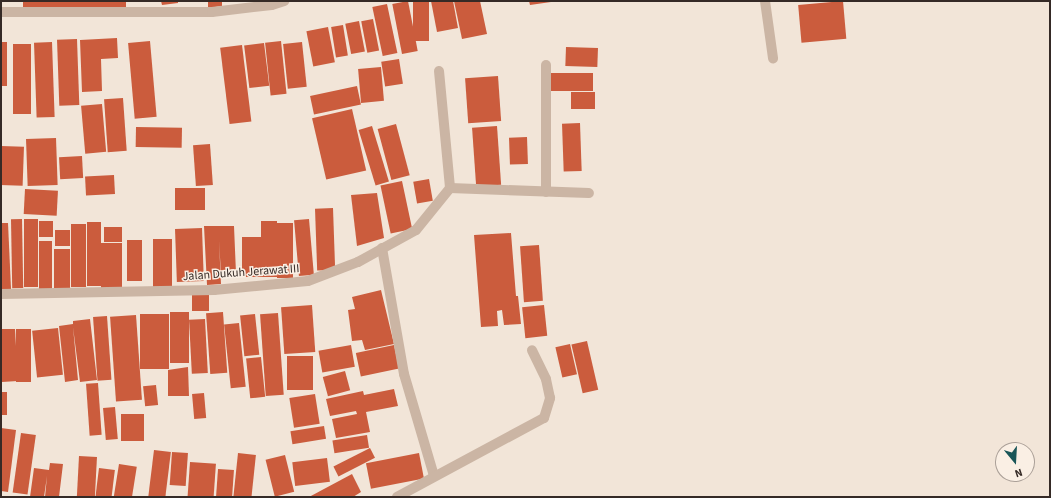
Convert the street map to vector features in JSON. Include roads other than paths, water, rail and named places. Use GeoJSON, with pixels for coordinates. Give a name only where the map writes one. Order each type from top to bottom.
{"type":"FeatureCollection","features":[{"type":"Feature","properties":{"kind":"street"},"geometry":{"type":"LineString","coordinates":[[1,12],[212,12],[272,5],[284,1]]}},
{"type":"Feature","properties":{"kind":"street"},"geometry":{"type":"LineString","coordinates":[[765,1],[773,58]]}},
{"type":"Feature","properties":{"kind":"street"},"geometry":{"type":"LineString","coordinates":[[546,65],[546,192]]}},
{"type":"Feature","properties":{"kind":"street"},"geometry":{"type":"LineString","coordinates":[[439,70],[450,188],[589,193]]}},
{"type":"Feature","properties":{"kind":"street","name":"Jalan Dukuh Jerawat III"},"geometry":{"type":"LineString","coordinates":[[1,294],[214,290],[308,281],[358,262],[416,230],[450,188]]}},
{"type":"Feature","properties":{"kind":"street"},"geometry":{"type":"LineString","coordinates":[[382,248],[404,374],[434,476]]}},
{"type":"Feature","properties":{"kind":"street"},"geometry":{"type":"LineString","coordinates":[[397,497],[544,418],[550,398],[546,380],[532,350]]}}]}
